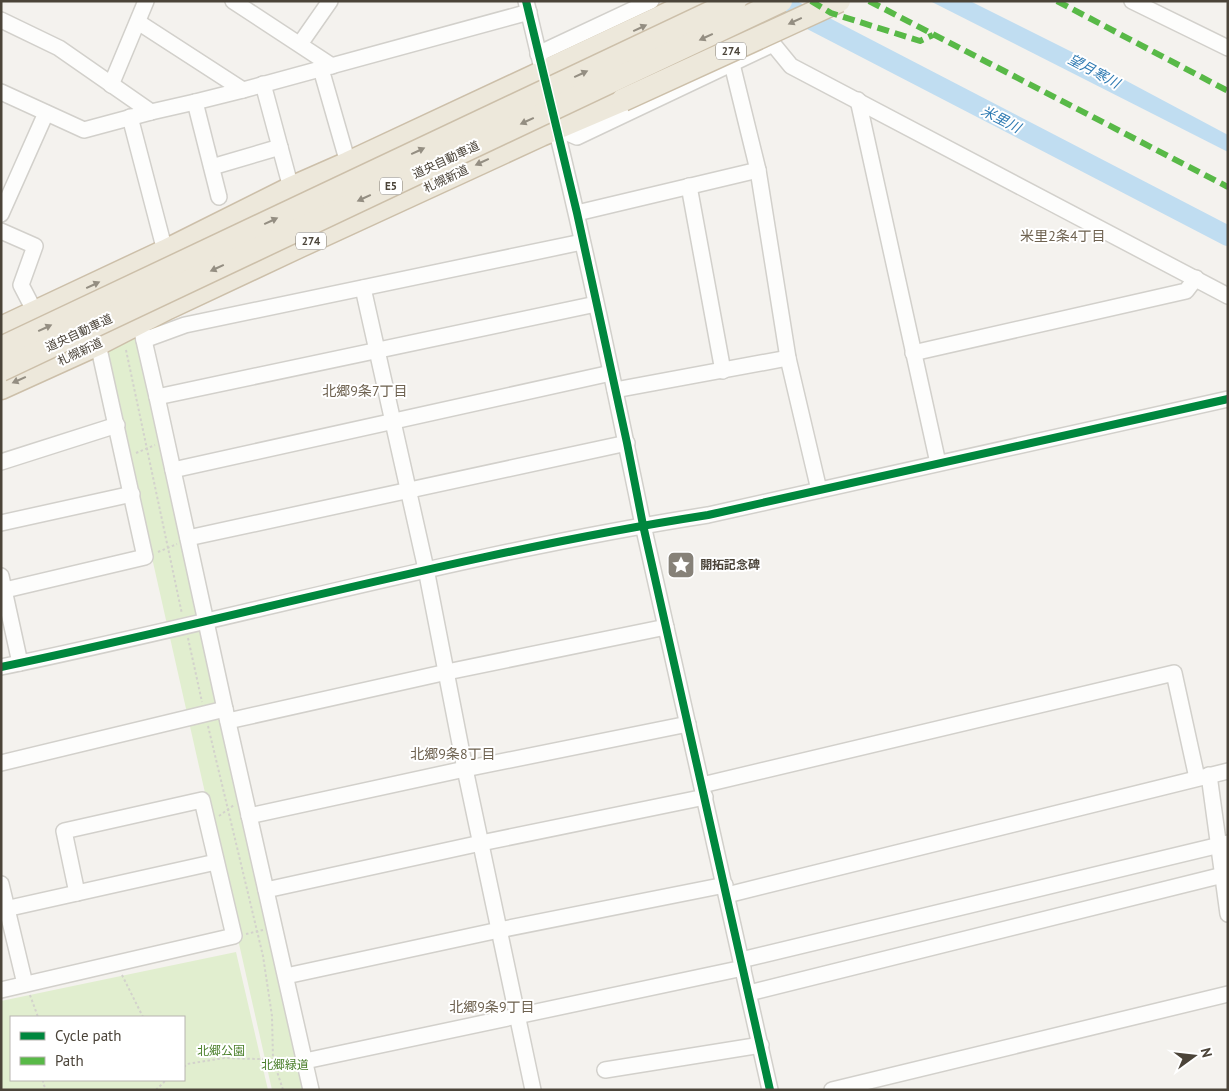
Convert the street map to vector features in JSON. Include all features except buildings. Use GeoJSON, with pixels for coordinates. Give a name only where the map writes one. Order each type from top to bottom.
{"type":"FeatureCollection","features":[{"type":"Feature","properties":{"kind":"highway"},"geometry":{"type":"LineString","coordinates":[[1,328],[291,188],[348,163],[540,63],[596,48],[695,1]]}},
{"type":"Feature","properties":{"kind":"highway","name":"道央自動車道"},"geometry":{"type":"LineString","coordinates":[[1,348],[735,1]]}},
{"type":"Feature","properties":{"kind":"highway","name":"道央自動車道"},"geometry":{"type":"LineString","coordinates":[[1,370],[781,1]]}},
{"type":"Feature","properties":{"kind":"highway","name":"札幌新道"},"geometry":{"type":"LineString","coordinates":[[1,388],[98,344],[142,332],[300,246],[839,1]]}},
{"type":"Feature","properties":{"kind":"street"},"geometry":{"type":"LineString","coordinates":[[111,85],[146,1]]}},
{"type":"Feature","properties":{"kind":"street"},"geometry":{"type":"LineString","coordinates":[[233,1],[300,44],[327,67],[348,163]]}},
{"type":"Feature","properties":{"kind":"street"},"geometry":{"type":"LineString","coordinates":[[300,44],[330,1]]}},
{"type":"Feature","properties":{"kind":"street"},"geometry":{"type":"LineString","coordinates":[[540,63],[652,1]]}},
{"type":"Feature","properties":{"kind":"street"},"geometry":{"type":"LineString","coordinates":[[708,1],[774,44],[791,66],[1228,296]]}},
{"type":"Feature","properties":{"kind":"street"},"geometry":{"type":"LineString","coordinates":[[1132,1],[1228,48]]}},
{"type":"Feature","properties":{"kind":"street"},"geometry":{"type":"LineString","coordinates":[[1,92],[84,130],[327,67],[528,7],[577,213],[616,390],[643,525],[770,1090]]}},
{"type":"Feature","properties":{"kind":"street"},"geometry":{"type":"LineString","coordinates":[[1,20],[58,48],[151,112]]}},
{"type":"Feature","properties":{"kind":"street"},"geometry":{"type":"LineString","coordinates":[[138,22],[243,90]]}},
{"type":"Feature","properties":{"kind":"street"},"geometry":{"type":"LineString","coordinates":[[556,128],[577,137],[774,44]]}},
{"type":"Feature","properties":{"kind":"street"},"geometry":{"type":"LineString","coordinates":[[732,64],[758,170],[788,358],[819,490]]}},
{"type":"Feature","properties":{"kind":"street"},"geometry":{"type":"LineString","coordinates":[[263,84],[291,188]]}},
{"type":"Feature","properties":{"kind":"street"},"geometry":{"type":"LineString","coordinates":[[858,100],[938,464]]}},
{"type":"Feature","properties":{"kind":"street"},"geometry":{"type":"LineString","coordinates":[[195,102],[219,197]]}},
{"type":"Feature","properties":{"kind":"street"},"geometry":{"type":"LineString","coordinates":[[1,214],[46,113]]}},
{"type":"Feature","properties":{"kind":"street"},"geometry":{"type":"LineString","coordinates":[[130,118],[165,250]]}},
{"type":"Feature","properties":{"kind":"street"},"geometry":{"type":"LineString","coordinates":[[212,167],[280,147]]}},
{"type":"Feature","properties":{"kind":"street"},"geometry":{"type":"LineString","coordinates":[[577,213],[758,170]]}},
{"type":"Feature","properties":{"kind":"street"},"geometry":{"type":"LineString","coordinates":[[689,186],[723,371]]}},
{"type":"Feature","properties":{"kind":"street"},"geometry":{"type":"LineString","coordinates":[[1,231],[35,246],[21,284],[35,312]]}},
{"type":"Feature","properties":{"kind":"street"},"geometry":{"type":"LineString","coordinates":[[311,1090],[142,332],[184,326],[582,242]]}},
{"type":"Feature","properties":{"kind":"street"},"geometry":{"type":"LineString","coordinates":[[913,353],[1186,291],[1196,278]]}},
{"type":"Feature","properties":{"kind":"street"},"geometry":{"type":"LineString","coordinates":[[363,288],[426,569],[480,843],[533,1090]]}},
{"type":"Feature","properties":{"kind":"street"},"geometry":{"type":"LineString","coordinates":[[158,397],[596,304]]}},
{"type":"Feature","properties":{"kind":"street"},"geometry":{"type":"LineString","coordinates":[[20,664],[2,586],[146,557],[98,344]]}},
{"type":"Feature","properties":{"kind":"street"},"geometry":{"type":"LineString","coordinates":[[616,390],[788,358]]}},
{"type":"Feature","properties":{"kind":"street"},"geometry":{"type":"LineString","coordinates":[[173,470],[611,373]]}},
{"type":"Feature","properties":{"kind":"street"},"geometry":{"type":"LineString","coordinates":[[1,667],[426,569],[643,525],[708,514],[1228,399]]}},
{"type":"Feature","properties":{"kind":"street"},"geometry":{"type":"LineString","coordinates":[[1,462],[117,425]]}},
{"type":"Feature","properties":{"kind":"street"},"geometry":{"type":"LineString","coordinates":[[188,538],[627,443]]}},
{"type":"Feature","properties":{"kind":"street"},"geometry":{"type":"LineString","coordinates":[[1,524],[132,494]]}},
{"type":"Feature","properties":{"kind":"street"},"geometry":{"type":"LineString","coordinates":[[1,763],[227,715],[666,627]]}},
{"type":"Feature","properties":{"kind":"street"},"geometry":{"type":"LineString","coordinates":[[266,890],[704,791],[1174,673],[1223,844],[1223,875],[1228,914]]}},
{"type":"Feature","properties":{"kind":"street"},"geometry":{"type":"LineString","coordinates":[[250,816],[465,769],[688,724]]}},
{"type":"Feature","properties":{"kind":"street"},"geometry":{"type":"LineString","coordinates":[[286,976],[499,930],[726,890],[1228,771]]}},
{"type":"Feature","properties":{"kind":"street"},"geometry":{"type":"LineString","coordinates":[[1,990],[234,936],[202,800],[64,831],[77,893]]}},
{"type":"Feature","properties":{"kind":"street"},"geometry":{"type":"LineString","coordinates":[[305,1061],[516,1016],[742,964],[1223,844]]}},
{"type":"Feature","properties":{"kind":"street"},"geometry":{"type":"LineString","coordinates":[[4,909],[216,862]]}},
{"type":"Feature","properties":{"kind":"street"},"geometry":{"type":"LineString","coordinates":[[749,993],[1223,875]]}},
{"type":"Feature","properties":{"kind":"street"},"geometry":{"type":"LineString","coordinates":[[1,884],[4,909],[25,984]]}},
{"type":"Feature","properties":{"kind":"street"},"geometry":{"type":"LineString","coordinates":[[832,1090],[1228,994]]}},
{"type":"Feature","properties":{"kind":"street"},"geometry":{"type":"LineString","coordinates":[[605,1070],[761,1045]]}},
{"type":"Feature","properties":{"kind":"path"},"geometry":{"type":"LineString","coordinates":[[124,457],[167,441]]}},
{"type":"Feature","properties":{"kind":"path"},"geometry":{"type":"LineString","coordinates":[[146,557],[188,538]]}},
{"type":"Feature","properties":{"kind":"path"},"geometry":{"type":"LineString","coordinates":[[208,824],[245,796]]}},
{"type":"Feature","properties":{"kind":"path"},"geometry":{"type":"LineString","coordinates":[[234,936],[258,932],[275,926]]}},
{"type":"Feature","properties":{"kind":"path"},"geometry":{"type":"LineString","coordinates":[[116,963],[142,1016]]}},
{"type":"Feature","properties":{"kind":"path"},"geometry":{"type":"LineString","coordinates":[[25,984],[38,1016]]}},
{"type":"Feature","properties":{"kind":"path"},"geometry":{"type":"LineString","coordinates":[[185,1066],[187,1064],[224,1058],[305,1061]]}},
{"type":"Feature","properties":{"kind":"path"},"geometry":{"type":"LineString","coordinates":[[156,1090],[165,1081]]}},
{"type":"Feature","properties":{"kind":"green space","name":"北郷緑道"},"geometry":{"type":"Polygon","coordinates":[[[137,333],[309,1090],[272,1090],[104,345],[137,333]]]}},
{"type":"Feature","properties":{"kind":"green space","name":"北郷公園"},"geometry":{"type":"Polygon","coordinates":[[[236,952],[268,1090],[1,1090],[1,1001],[236,952]]]}},
{"type":"Feature","properties":{"kind":"water","name":"望月寒川"},"geometry":{"type":"Polygon","coordinates":[[[930,1],[970,1],[1076,54],[1228,135],[1228,152],[930,1]]]}},
{"type":"Feature","properties":{"kind":"waterway","name":"米里川"},"geometry":{"type":"LineString","coordinates":[[775,1],[1228,236]]}},
{"type":"Feature","properties":{"kind":"marked path"},"geometry":{"type":"LineString","coordinates":[[811,1],[831,13],[920,41],[933,35]]}},
{"type":"Feature","properties":{"kind":"marked path"},"geometry":{"type":"LineString","coordinates":[[869,1],[1228,187]]}},
{"type":"Feature","properties":{"kind":"marked path"},"geometry":{"type":"LineString","coordinates":[[1057,1],[1228,91]]}},
{"type":"Feature","properties":{"kind":"cycle path"},"geometry":{"type":"LineString","coordinates":[[526,1],[577,213],[643,525],[770,1090]]}},
{"type":"Feature","properties":{"kind":"cycle path"},"geometry":{"type":"LineString","coordinates":[[1,667],[442,566],[530,547],[708,515],[1228,399]]}},
{"type":"Feature","properties":{"kind":"place","name":"開拓記念碑"},"geometry":{"type":"Point","coordinates":[681,565]}},
{"type":"Feature","properties":{"kind":"district","name":"米里2条4丁目"},"geometry":{"type":"Point","coordinates":[1063,236]}},
{"type":"Feature","properties":{"kind":"district","name":"北郷9条7丁目"},"geometry":{"type":"Point","coordinates":[365,391]}},
{"type":"Feature","properties":{"kind":"district","name":"北郷9条8丁目"},"geometry":{"type":"Point","coordinates":[453,754]}},
{"type":"Feature","properties":{"kind":"district","name":"北郷9条9丁目"},"geometry":{"type":"Point","coordinates":[492,1007]}}]}
